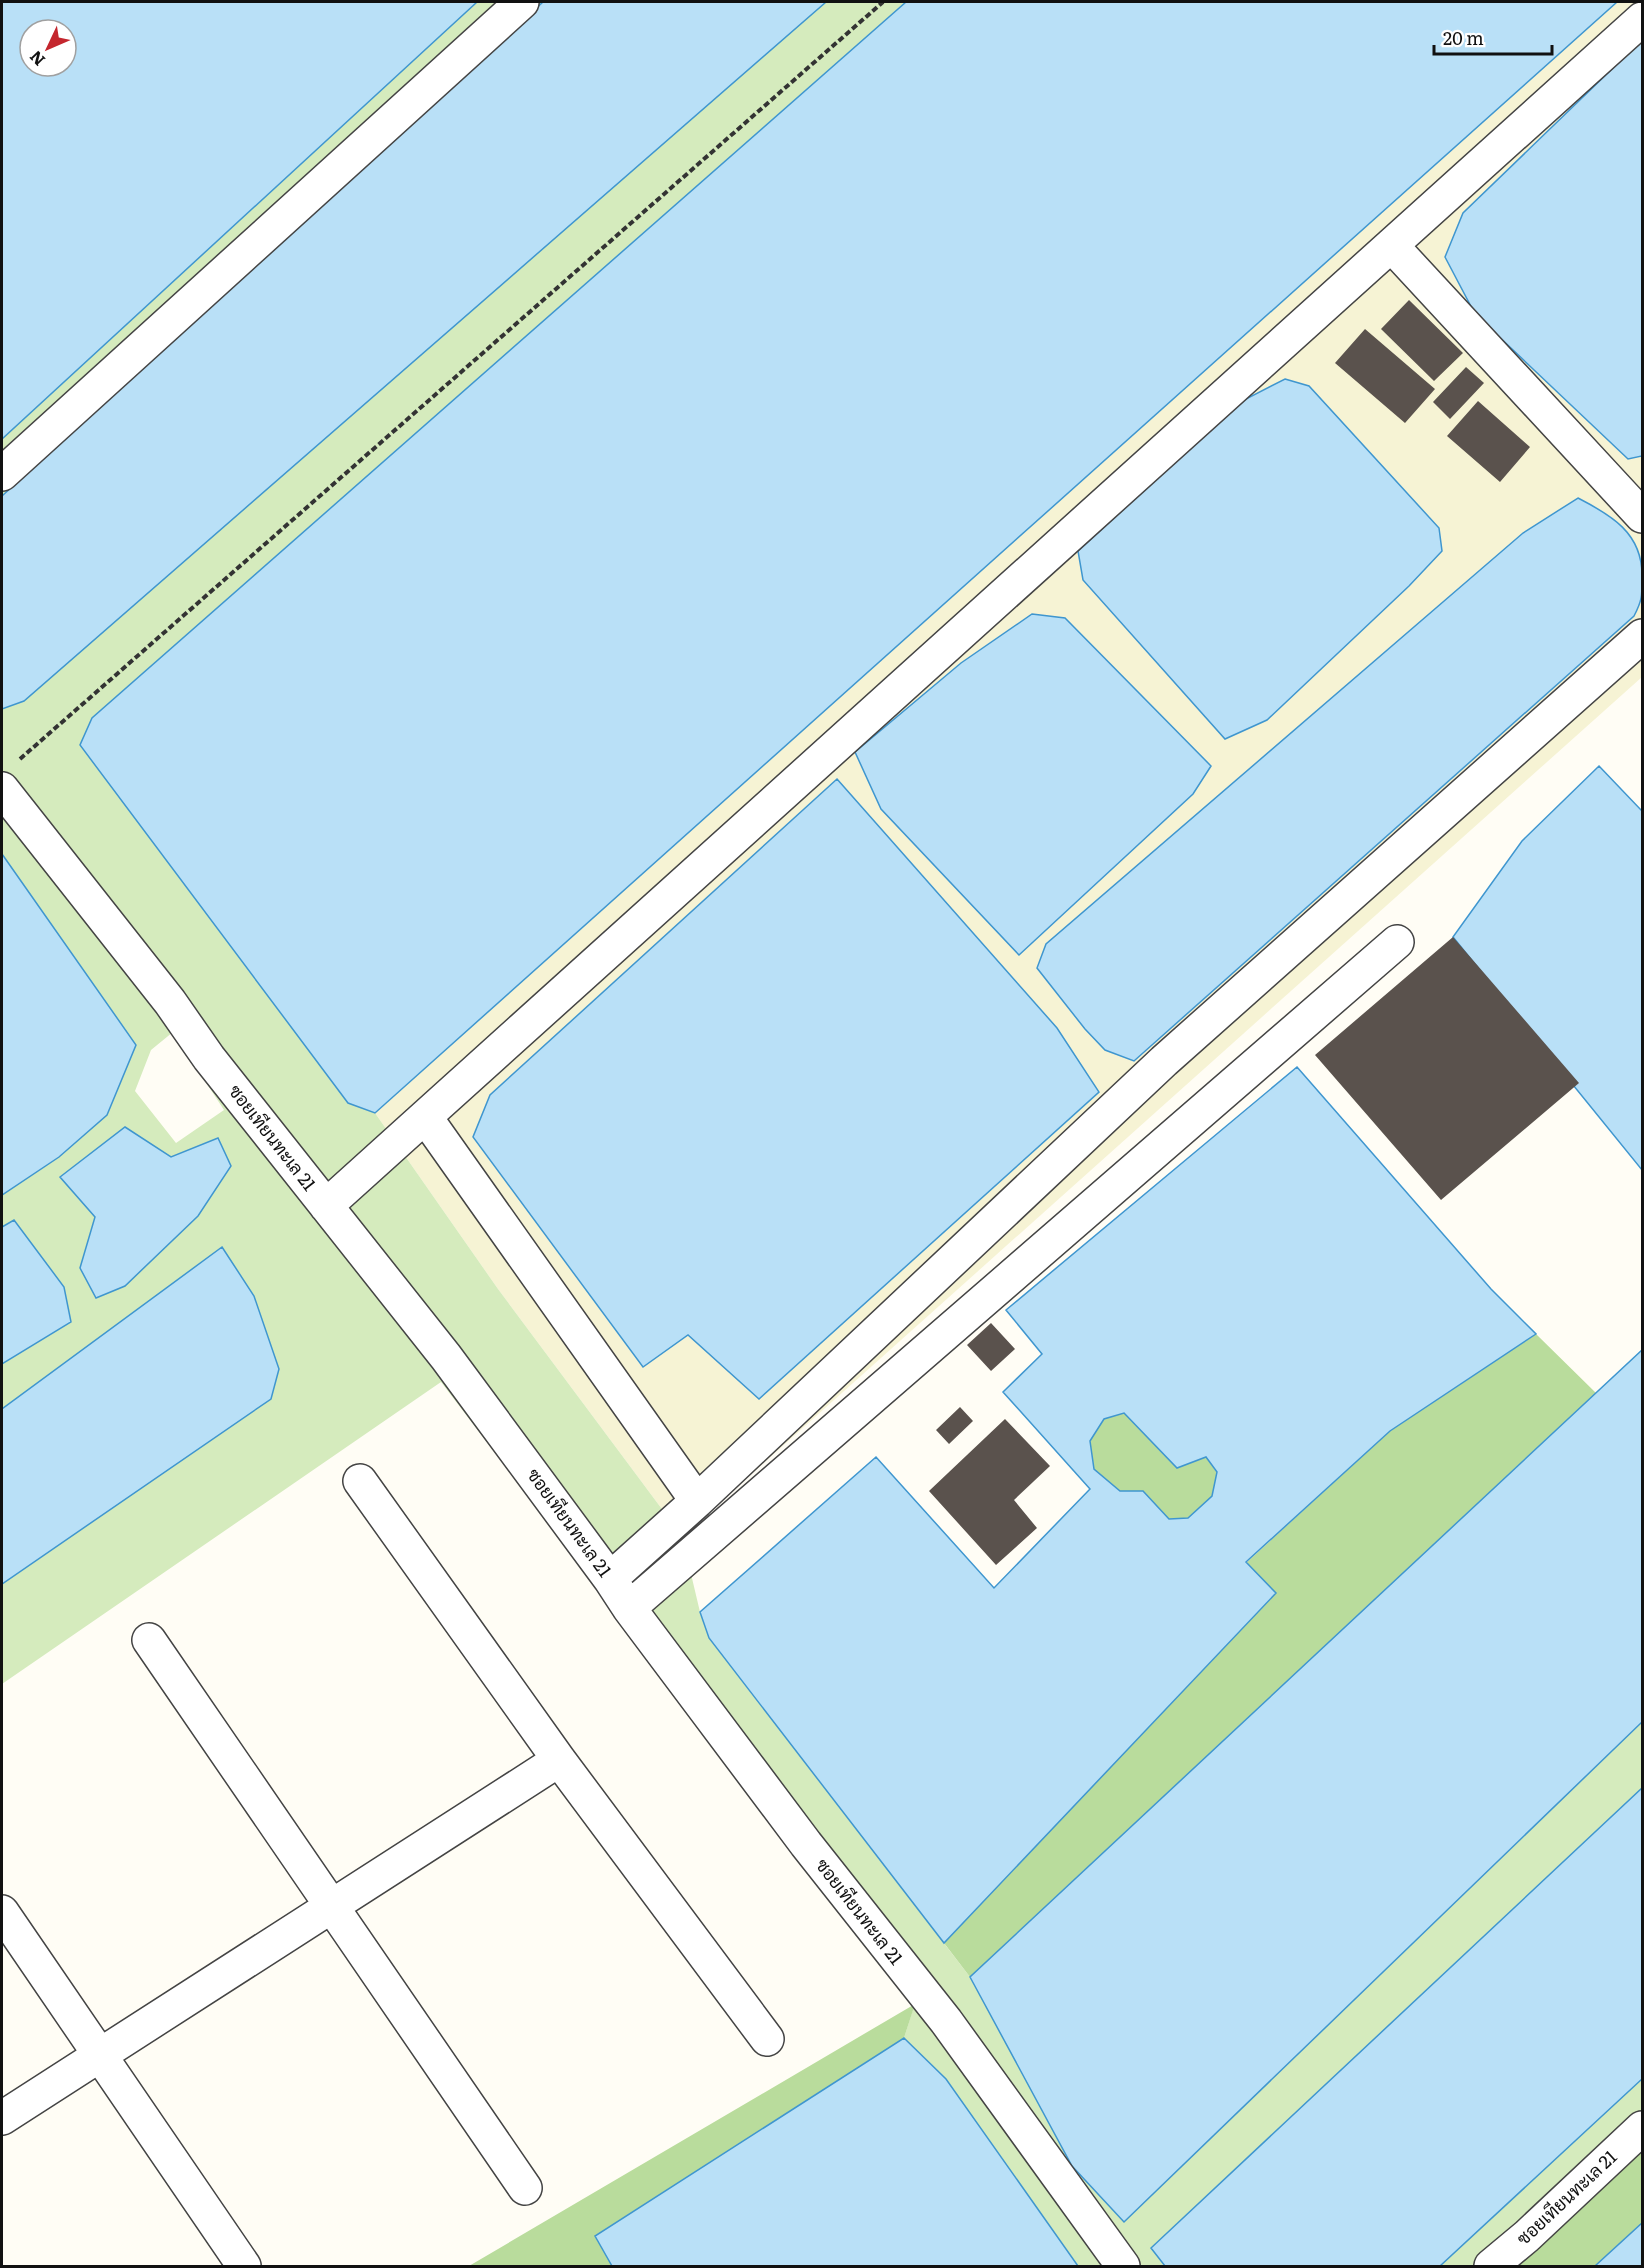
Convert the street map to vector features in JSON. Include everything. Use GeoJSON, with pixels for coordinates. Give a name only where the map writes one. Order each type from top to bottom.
{"type":"FeatureCollection","features":[{"type":"Feature","properties":{"kind":"street"},"geometry":{"type":"LineString","coordinates":[[2,474],[522,2]]}},
{"type":"Feature","properties":{"kind":"street"},"geometry":{"type":"LineString","coordinates":[[327,1206],[1642,19]]}},
{"type":"Feature","properties":{"kind":"street"},"geometry":{"type":"LineString","coordinates":[[1392,246],[1642,516]]}},
{"type":"Feature","properties":{"kind":"street"},"geometry":{"type":"LineString","coordinates":[[610,1579],[697,1501],[1164,1061],[1642,636]]}},
{"type":"Feature","properties":{"kind":"street","name":"ซอยเทียนทะเล 21"},"geometry":{"type":"LineString","coordinates":[[2,789],[170,1002],[209,1058],[446,1357],[629,1608],[806,1844],[946,2021],[1123,2266]]}},
{"type":"Feature","properties":{"kind":"street"},"geometry":{"type":"LineString","coordinates":[[629,1608],[1397,942]]}},
{"type":"Feature","properties":{"kind":"street"},"geometry":{"type":"LineString","coordinates":[[426,1118],[697,1501]]}},
{"type":"Feature","properties":{"kind":"street"},"geometry":{"type":"LineString","coordinates":[[360,1481],[559,1760],[767,2040]]}},
{"type":"Feature","properties":{"kind":"street"},"geometry":{"type":"LineString","coordinates":[[148,1640],[525,2188]]}},
{"type":"Feature","properties":{"kind":"street"},"geometry":{"type":"LineString","coordinates":[[2,2118],[559,1760]]}},
{"type":"Feature","properties":{"kind":"street"},"geometry":{"type":"LineString","coordinates":[[2,1912],[244,2266]]}},
{"type":"Feature","properties":{"kind":"street","name":"ซอยเทียนทะเล 21"},"geometry":{"type":"LineString","coordinates":[[1491,2266],[1527,2236],[1642,2128]]}},
{"type":"Feature","properties":{"kind":"path"},"geometry":{"type":"LineString","coordinates":[[20,759],[883,2]]}},
{"type":"Feature","properties":{"kind":"shaded area"},"geometry":{"type":"Polygon","coordinates":[[[1617,2],[1642,2],[1642,677],[682,1536],[498,1289],[375,1113],[1617,2]]]}},
{"type":"Feature","properties":{"kind":"green space"},"geometry":{"type":"Polygon","coordinates":[[[477,2],[543,2],[2,496],[2,439],[477,2]]]}},
{"type":"Feature","properties":{"kind":"green space"},"geometry":{"type":"Polygon","coordinates":[[[826,2],[906,2],[92,718],[80,745],[348,1103],[375,1113],[498,1289],[682,1536],[700,1612],[709,1638],[970,1977],[1072,2166],[1124,2222],[1642,1722],[1642,1788],[1152,2247],[1165,2266],[1078,2266],[946,2079],[904,2038],[915,2003],[441,1382],[2,1684],[2,1584],[167,1470],[222,1247],[2,1409],[2,1364],[71,1322],[64,1287],[14,1220],[2,1227],[2,1195],[59,1157],[107,1115],[136,1045],[2,854],[2,709],[24,701],[826,2]],[[173,1032],[151,1050],[135,1091],[176,1143],[224,1110],[173,1032]],[[218,1138],[171,1157],[95,1217],[80,1268],[218,1138]]]}},
{"type":"Feature","properties":{"kind":"green space"},"geometry":{"type":"Polygon","coordinates":[[[1536,1334],[1596,1393],[970,1977],[944,1943],[1275,1594],[1246,1563],[1390,1431],[1536,1334]]]}},
{"type":"Feature","properties":{"kind":"green space"},"geometry":{"type":"Polygon","coordinates":[[[1124,1413],[1177,1468],[1206,1457],[1217,1473],[1212,1496],[1188,1518],[1169,1519],[1143,1492],[1120,1491],[1094,1469],[1090,1441],[1104,1419],[1124,1413]]]}},
{"type":"Feature","properties":{"kind":"green space"},"geometry":{"type":"Polygon","coordinates":[[[915,2004],[904,2038],[595,2236],[612,2266],[469,2266],[915,2004]]]}},
{"type":"Feature","properties":{"kind":"green space"},"geometry":{"type":"Polygon","coordinates":[[[1642,2079],[1642,2151],[1513,2266],[1440,2266],[1642,2079]]]}},
{"type":"Feature","properties":{"kind":"green space"},"geometry":{"type":"Polygon","coordinates":[[[1642,2151],[1642,2223],[1595,2266],[1513,2266],[1642,2151]]]}},
{"type":"Feature","properties":{"kind":"water"},"geometry":{"type":"Polygon","coordinates":[[[2,2],[477,2],[2,439],[2,2]]]}},
{"type":"Feature","properties":{"kind":"water"},"geometry":{"type":"Polygon","coordinates":[[[543,2],[826,2],[24,701],[2,709],[2,496],[543,2]]]}},
{"type":"Feature","properties":{"kind":"water"},"geometry":{"type":"Polygon","coordinates":[[[906,2],[1617,2],[375,1113],[348,1103],[80,745],[92,718],[906,2]]]}},
{"type":"Feature","properties":{"kind":"water"},"geometry":{"type":"Polygon","coordinates":[[[1642,40],[1642,456],[1628,459],[1475,314],[1445,257],[1463,213],[1642,40]]]}},
{"type":"Feature","properties":{"kind":"water"},"geometry":{"type":"Polygon","coordinates":[[[1285,379],[1309,386],[1439,528],[1442,551],[1409,586],[1267,720],[1225,739],[1083,580],[1078,551],[1240,402],[1285,379]]]}},
{"type":"Feature","properties":{"kind":"water"},"geometry":{"type":"Polygon","coordinates":[[[1578,498],[1613,519],[1622,527],[1637,548],[1641,560],[1642,592],[1634,616],[1134,1061],[1105,1050],[1085,1029],[1037,968],[1046,944],[1523,533],[1578,498]]]}},
{"type":"Feature","properties":{"kind":"water"},"geometry":{"type":"Polygon","coordinates":[[[1032,614],[1065,618],[1211,766],[1193,794],[1019,955],[881,809],[855,752],[961,663],[1032,614]]]}},
{"type":"Feature","properties":{"kind":"water"},"geometry":{"type":"Polygon","coordinates":[[[1599,766],[1642,811],[1642,1170],[1453,937],[1522,841],[1599,766]]]}},
{"type":"Feature","properties":{"kind":"water"},"geometry":{"type":"Polygon","coordinates":[[[837,779],[1057,1028],[1099,1092],[759,1399],[688,1335],[643,1367],[473,1137],[490,1095],[837,779]]]}},
{"type":"Feature","properties":{"kind":"water"},"geometry":{"type":"Polygon","coordinates":[[[2,854],[136,1045],[107,1115],[59,1157],[2,1195],[2,854]]]}},
{"type":"Feature","properties":{"kind":"water"},"geometry":{"type":"Polygon","coordinates":[[[1297,1067],[1491,1289],[1536,1334],[1390,1431],[1246,1562],[1276,1593],[944,1943],[709,1638],[700,1612],[876,1457],[994,1588],[1090,1489],[1003,1392],[1042,1354],[1006,1310],[1297,1067]],[[1124,1413],[1104,1419],[1090,1441],[1094,1469],[1120,1491],[1143,1491],[1169,1519],[1188,1518],[1212,1496],[1217,1472],[1206,1457],[1177,1468],[1124,1413]]]}},
{"type":"Feature","properties":{"kind":"water"},"geometry":{"type":"Polygon","coordinates":[[[125,1127],[171,1157],[218,1138],[231,1166],[198,1216],[125,1286],[96,1298],[80,1268],[95,1217],[60,1177],[125,1127]]]}},
{"type":"Feature","properties":{"kind":"water"},"geometry":{"type":"Polygon","coordinates":[[[14,1220],[64,1287],[71,1322],[2,1364],[2,1227],[14,1220]]]}},
{"type":"Feature","properties":{"kind":"water"},"geometry":{"type":"Polygon","coordinates":[[[222,1247],[254,1296],[279,1369],[271,1399],[2,1584],[2,1409],[222,1247]]]}},
{"type":"Feature","properties":{"kind":"water"},"geometry":{"type":"Polygon","coordinates":[[[1642,1350],[1642,1722],[1124,2222],[1072,2166],[970,1977],[1642,1350]]]}},
{"type":"Feature","properties":{"kind":"water"},"geometry":{"type":"Polygon","coordinates":[[[1642,1788],[1642,2079],[1440,2266],[1165,2266],[1151,2248],[1642,1788]]]}},
{"type":"Feature","properties":{"kind":"water"},"geometry":{"type":"Polygon","coordinates":[[[904,2038],[946,2079],[1078,2266],[612,2266],[595,2236],[904,2038]]]}},
{"type":"Feature","properties":{"kind":"water"},"geometry":{"type":"Polygon","coordinates":[[[1642,2223],[1642,2266],[1595,2266],[1642,2223]]]}},
{"type":"Feature","properties":{"kind":"building"},"geometry":{"type":"Polygon","coordinates":[[[1409,300],[1463,353],[1434,381],[1381,329],[1409,300]]]}},
{"type":"Feature","properties":{"kind":"building"},"geometry":{"type":"Polygon","coordinates":[[[1365,329],[1435,389],[1405,423],[1335,363],[1365,329]]]}},
{"type":"Feature","properties":{"kind":"building"},"geometry":{"type":"Polygon","coordinates":[[[1466,367],[1484,383],[1450,419],[1433,402],[1466,367]]]}},
{"type":"Feature","properties":{"kind":"building"},"geometry":{"type":"Polygon","coordinates":[[[1478,401],[1530,447],[1500,482],[1447,436],[1478,401]]]}},
{"type":"Feature","properties":{"kind":"building"},"geometry":{"type":"Polygon","coordinates":[[[1453,937],[1579,1083],[1441,1200],[1315,1055],[1453,937]]]}},
{"type":"Feature","properties":{"kind":"building"},"geometry":{"type":"Polygon","coordinates":[[[991,1323],[1015,1349],[991,1371],[967,1345],[991,1323]]]}},
{"type":"Feature","properties":{"kind":"building"},"geometry":{"type":"Polygon","coordinates":[[[960,1407],[973,1421],[949,1444],[936,1430],[960,1407]]]}},
{"type":"Feature","properties":{"kind":"building"},"geometry":{"type":"Polygon","coordinates":[[[1005,1419],[1050,1466],[1014,1500],[1037,1528],[996,1565],[929,1491],[1005,1419]]]}}]}
